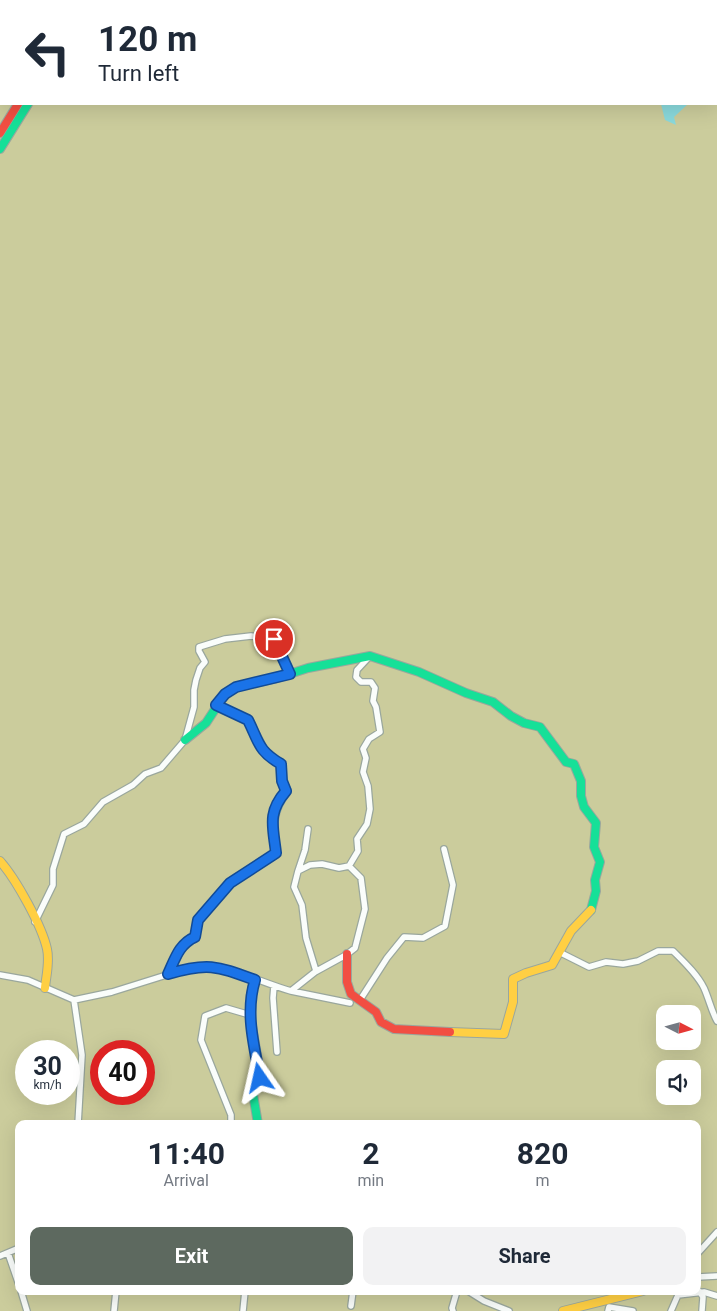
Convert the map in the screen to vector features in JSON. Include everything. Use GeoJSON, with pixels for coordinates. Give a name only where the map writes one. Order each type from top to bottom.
{"type":"FeatureCollection","features":[{"type":"Feature","properties":{"kind":"street"},"geometry":{"type":"LineString","coordinates":[[0,133],[17,105]]}},
{"type":"Feature","properties":{"kind":"street"},"geometry":{"type":"LineString","coordinates":[[0,149],[27,105]]}},
{"type":"Feature","properties":{"kind":"street"},"geometry":{"type":"LineString","coordinates":[[185,740],[194,706],[196,680],[200,668],[205,662],[199,647],[225,639],[251,636],[274,639],[290,674]]}},
{"type":"Feature","properties":{"kind":"street"},"geometry":{"type":"LineString","coordinates":[[298,871],[310,865],[322,864],[339,868],[349,866],[358,851],[358,839],[367,824],[370,809],[368,786],[363,772],[366,758],[363,749],[369,740],[380,732],[376,707],[373,701],[375,688],[371,682],[361,682],[356,678],[357,670],[370,656]]}},
{"type":"Feature","properties":{"kind":"street"},"geometry":{"type":"LineString","coordinates":[[35,922],[53,885],[53,869],[64,834],[84,824],[104,802],[133,785],[145,774],[161,768],[185,740],[206,723],[225,694],[236,687],[308,668],[370,656],[419,672],[466,693],[493,702],[510,716],[524,723],[540,726],[566,762],[574,764],[581,781],[581,796],[584,807],[596,823],[594,847],[600,862],[591,910],[571,931],[552,965],[513,979],[513,1002],[504,1034],[394,1029],[381,1022],[376,1012],[351,994],[347,982],[348,954]]}},
{"type":"Feature","properties":{"kind":"street"},"geometry":{"type":"LineString","coordinates":[[168,974],[178,951],[187,940],[195,937],[198,920],[230,883],[276,853],[273,819],[277,803],[286,791],[282,781],[281,764],[268,756],[259,746],[248,720],[216,705]]}},
{"type":"Feature","properties":{"kind":"street"},"geometry":{"type":"LineString","coordinates":[[308,829],[305,850],[294,887],[302,905],[306,938],[316,971]]}},
{"type":"Feature","properties":{"kind":"street"},"geometry":{"type":"LineString","coordinates":[[360,1000],[387,958],[404,937],[423,938],[445,926],[452,885],[444,849]]}},
{"type":"Feature","properties":{"kind":"street"},"geometry":{"type":"LineString","coordinates":[[0,861],[13,878],[43,936],[47,951],[45,988]]}},
{"type":"Feature","properties":{"kind":"street"},"geometry":{"type":"LineString","coordinates":[[291,991],[316,971],[348,954],[355,948],[365,909],[360,878],[349,866]]}},
{"type":"Feature","properties":{"kind":"street"},"geometry":{"type":"LineString","coordinates":[[559,952],[589,967],[606,962],[623,964],[638,961],[658,950],[673,951],[690,968],[704,988],[710,1008],[717,1021]]}},
{"type":"Feature","properties":{"kind":"street"},"geometry":{"type":"LineString","coordinates":[[0,975],[28,980],[74,1000],[112,992],[192,967],[205,966],[230,970],[291,991],[350,1003]]}},
{"type":"Feature","properties":{"kind":"street"},"geometry":{"type":"LineString","coordinates":[[255,980],[251,993],[250,1015],[260,1078],[253,1094],[257,1120]]}},
{"type":"Feature","properties":{"kind":"street"},"geometry":{"type":"LineString","coordinates":[[274,986],[273,998],[277,1052]]}},
{"type":"Feature","properties":{"kind":"street"},"geometry":{"type":"LineString","coordinates":[[74,1000],[82,1055],[78,1120]]}},
{"type":"Feature","properties":{"kind":"street"},"geometry":{"type":"LineString","coordinates":[[232,1120],[201,1040],[205,1016],[226,1008],[250,1015]]}},
{"type":"Feature","properties":{"kind":"street"},"geometry":{"type":"LineString","coordinates":[[701,1250],[717,1232]]}},
{"type":"Feature","properties":{"kind":"street"},"geometry":{"type":"LineString","coordinates":[[0,1256],[15,1250]]}},
{"type":"Feature","properties":{"kind":"street"},"geometry":{"type":"LineString","coordinates":[[8,1253],[15,1273]]}},
{"type":"Feature","properties":{"kind":"street"},"geometry":{"type":"LineString","coordinates":[[701,1277],[715,1277]]}},
{"type":"Feature","properties":{"kind":"street"},"geometry":{"type":"LineString","coordinates":[[701,1292],[717,1296]]}},
{"type":"Feature","properties":{"kind":"street"},"geometry":{"type":"LineString","coordinates":[[701,1293],[703,1296],[702,1311]]}},
{"type":"Feature","properties":{"kind":"street"},"geometry":{"type":"LineString","coordinates":[[22,1295],[27,1311]]}},
{"type":"Feature","properties":{"kind":"street"},"geometry":{"type":"LineString","coordinates":[[114,1311],[116,1295]]}},
{"type":"Feature","properties":{"kind":"street"},"geometry":{"type":"LineString","coordinates":[[243,1311],[245,1295]]}},
{"type":"Feature","properties":{"kind":"street"},"geometry":{"type":"LineString","coordinates":[[351,1306],[352,1295]]}},
{"type":"Feature","properties":{"kind":"street"},"geometry":{"type":"LineString","coordinates":[[453,1311],[452,1308],[456,1295]]}},
{"type":"Feature","properties":{"kind":"street"},"geometry":{"type":"LineString","coordinates":[[474,1295],[509,1311]]}},
{"type":"Feature","properties":{"kind":"street"},"geometry":{"type":"LineString","coordinates":[[564,1311],[594,1307],[620,1295]]}},
{"type":"Feature","properties":{"kind":"street"},"geometry":{"type":"LineString","coordinates":[[671,1311],[676,1295]]}},
{"type":"Feature","properties":{"kind":"street"},"geometry":{"type":"LineString","coordinates":[[608,1311],[610,1307],[633,1311]]}},
{"type":"Feature","properties":{"kind":"green space"},"geometry":{"type":"Polygon","coordinates":[[[0,105],[717,105],[717,1311],[0,1311],[0,105]]]}},
{"type":"Feature","properties":{"kind":"water"},"geometry":{"type":"Polygon","coordinates":[[[661,105],[687,105],[674,117],[676,125],[665,120],[661,105]]]}},
{"type":"Feature","properties":{"kind":"traffic: fast"},"geometry":{"type":"LineString","coordinates":[[0,149],[27,105]]}},
{"type":"Feature","properties":{"kind":"traffic: fast"},"geometry":{"type":"LineString","coordinates":[[185,740],[206,723],[225,694],[236,687],[277,678],[308,668],[370,656],[419,672],[466,693],[493,702],[524,723],[540,727],[566,762],[574,764],[581,781],[581,796],[584,807],[596,823],[594,847],[600,862],[595,880],[596,891],[591,910]]}},
{"type":"Feature","properties":{"kind":"traffic: fast"},"geometry":{"type":"LineString","coordinates":[[169,974],[181,948],[195,937],[198,920],[230,883],[276,853],[274,835],[275,813],[287,791],[282,781],[281,764],[264,750],[248,720],[216,705]]}},
{"type":"Feature","properties":{"kind":"traffic: fast"},"geometry":{"type":"LineString","coordinates":[[255,980],[251,993],[250,1015],[261,1078],[253,1094],[257,1120]]}},
{"type":"Feature","properties":{"kind":"traffic: slow"},"geometry":{"type":"LineString","coordinates":[[0,861],[28,903],[44,939],[48,959],[45,988]]}},
{"type":"Feature","properties":{"kind":"traffic: slow"},"geometry":{"type":"LineString","coordinates":[[450,1032],[504,1034],[513,1002],[513,979],[552,965],[571,931],[591,910]]}},
{"type":"Feature","properties":{"kind":"traffic: slow"},"geometry":{"type":"LineString","coordinates":[[563,1311],[627,1295]]}},
{"type":"Feature","properties":{"kind":"traffic: jam"},"geometry":{"type":"LineString","coordinates":[[0,133],[17,105]]}},
{"type":"Feature","properties":{"kind":"traffic: jam"},"geometry":{"type":"LineString","coordinates":[[347,954],[347,982],[351,994],[376,1012],[381,1022],[394,1029],[450,1032]]}},
{"type":"Feature","properties":{"kind":"route"},"geometry":{"type":"LineString","coordinates":[[260,1078],[250,1015],[251,993],[255,980],[230,970],[205,966],[192,967],[168,974],[178,951],[187,940],[195,937],[198,920],[205,911],[230,883],[276,853],[273,819],[277,803],[286,791],[282,781],[281,764],[268,756],[259,746],[248,720],[216,705],[225,694],[236,687],[290,674],[274,639]]}}]}
